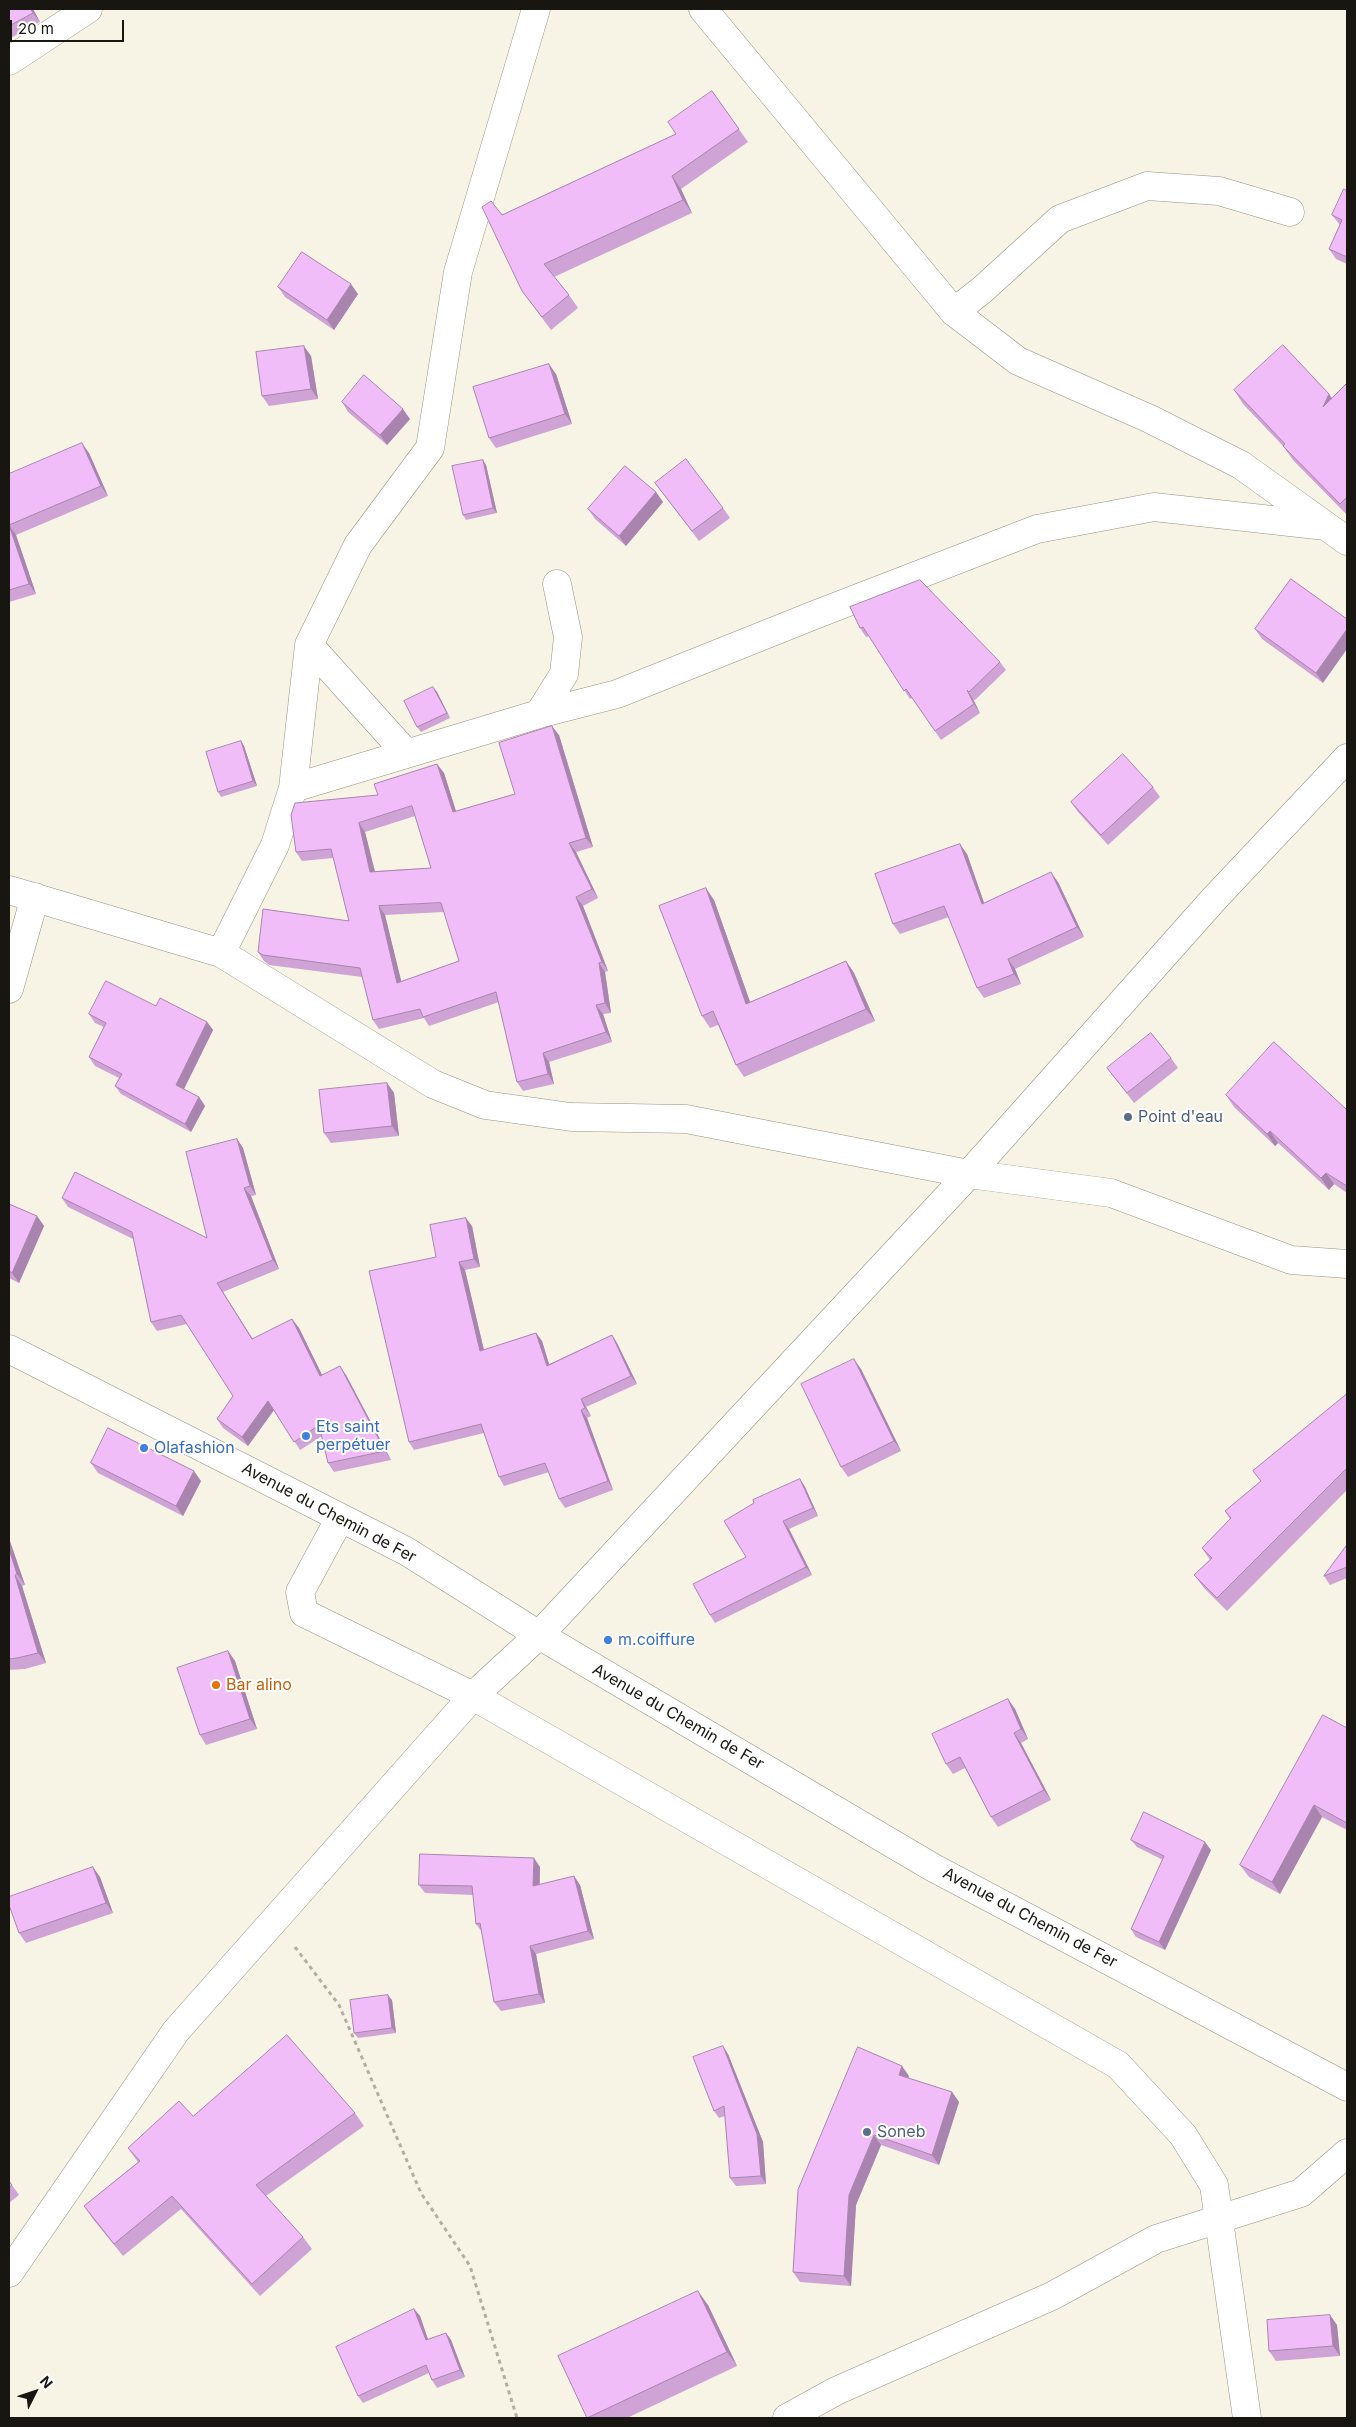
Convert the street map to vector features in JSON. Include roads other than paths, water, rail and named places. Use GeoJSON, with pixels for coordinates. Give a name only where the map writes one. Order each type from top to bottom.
{"type":"FeatureCollection","features":[{"type":"Feature","properties":{"kind":"street"},"geometry":{"type":"LineString","coordinates":[[9,61],[88,9]]}},
{"type":"Feature","properties":{"kind":"street"},"geometry":{"type":"LineString","coordinates":[[221,953],[275,845],[293,788],[309,645],[358,545],[430,448],[458,272],[536,9]]}},
{"type":"Feature","properties":{"kind":"street"},"geometry":{"type":"LineString","coordinates":[[703,9],[954,312],[1018,361],[1150,419],[1241,465],[1337,533]]}},
{"type":"Feature","properties":{"kind":"street"},"geometry":{"type":"LineString","coordinates":[[954,312],[982,290],[1060,218],[1147,186],[1219,191],[1290,212]]}},
{"type":"Feature","properties":{"kind":"street"},"geometry":{"type":"LineString","coordinates":[[293,788],[539,714],[616,694],[826,610],[1038,529],[1154,507],[1337,533]]}},
{"type":"Feature","properties":{"kind":"street"},"geometry":{"type":"LineString","coordinates":[[539,714],[564,674],[568,637],[557,584]]}},
{"type":"Feature","properties":{"kind":"street"},"geometry":{"type":"LineString","coordinates":[[309,645],[406,753]]}},
{"type":"Feature","properties":{"kind":"street"},"geometry":{"type":"LineString","coordinates":[[9,2273],[176,2031],[473,1696],[539,1635],[969,1174],[1214,899],[1347,758]]}},
{"type":"Feature","properties":{"kind":"street"},"geometry":{"type":"LineString","coordinates":[[9,890],[221,953],[432,1084],[485,1106],[571,1117],[686,1119],[969,1174],[1111,1193],[1291,1260],[1347,1264]]}},
{"type":"Feature","properties":{"kind":"street"},"geometry":{"type":"LineString","coordinates":[[9,990],[35,897]]}},
{"type":"Feature","properties":{"kind":"street","name":"Avenue du Chemin de Fer"},"geometry":{"type":"LineString","coordinates":[[9,1349],[406,1552],[539,1635],[932,1867],[1347,2087]]}},
{"type":"Feature","properties":{"kind":"street"},"geometry":{"type":"LineString","coordinates":[[340,1518],[300,1592],[304,1613],[473,1696],[1118,2065],[1183,2135],[1214,2185],[1247,2418]]}},
{"type":"Feature","properties":{"kind":"street"},"geometry":{"type":"LineString","coordinates":[[787,2418],[836,2391],[1052,2296],[1156,2239],[1301,2193],[1347,2153]]}},
{"type":"Feature","properties":{"kind":"place","name":"Point d'eau"},"geometry":{"type":"Point","coordinates":[1128,1117]}},
{"type":"Feature","properties":{"kind":"place","name":"Ets saint perpétuer"},"geometry":{"type":"Point","coordinates":[306,1436]}},
{"type":"Feature","properties":{"kind":"place","name":"Olafashion"},"geometry":{"type":"Point","coordinates":[144,1448]}},
{"type":"Feature","properties":{"kind":"place","name":"m.coiffure"},"geometry":{"type":"Point","coordinates":[608,1640]}},
{"type":"Feature","properties":{"kind":"place","name":"Bar alino"},"geometry":{"type":"Point","coordinates":[216,1685]}},
{"type":"Feature","properties":{"kind":"place","name":"Soneb"},"geometry":{"type":"Point","coordinates":[867,2132]}}]}
